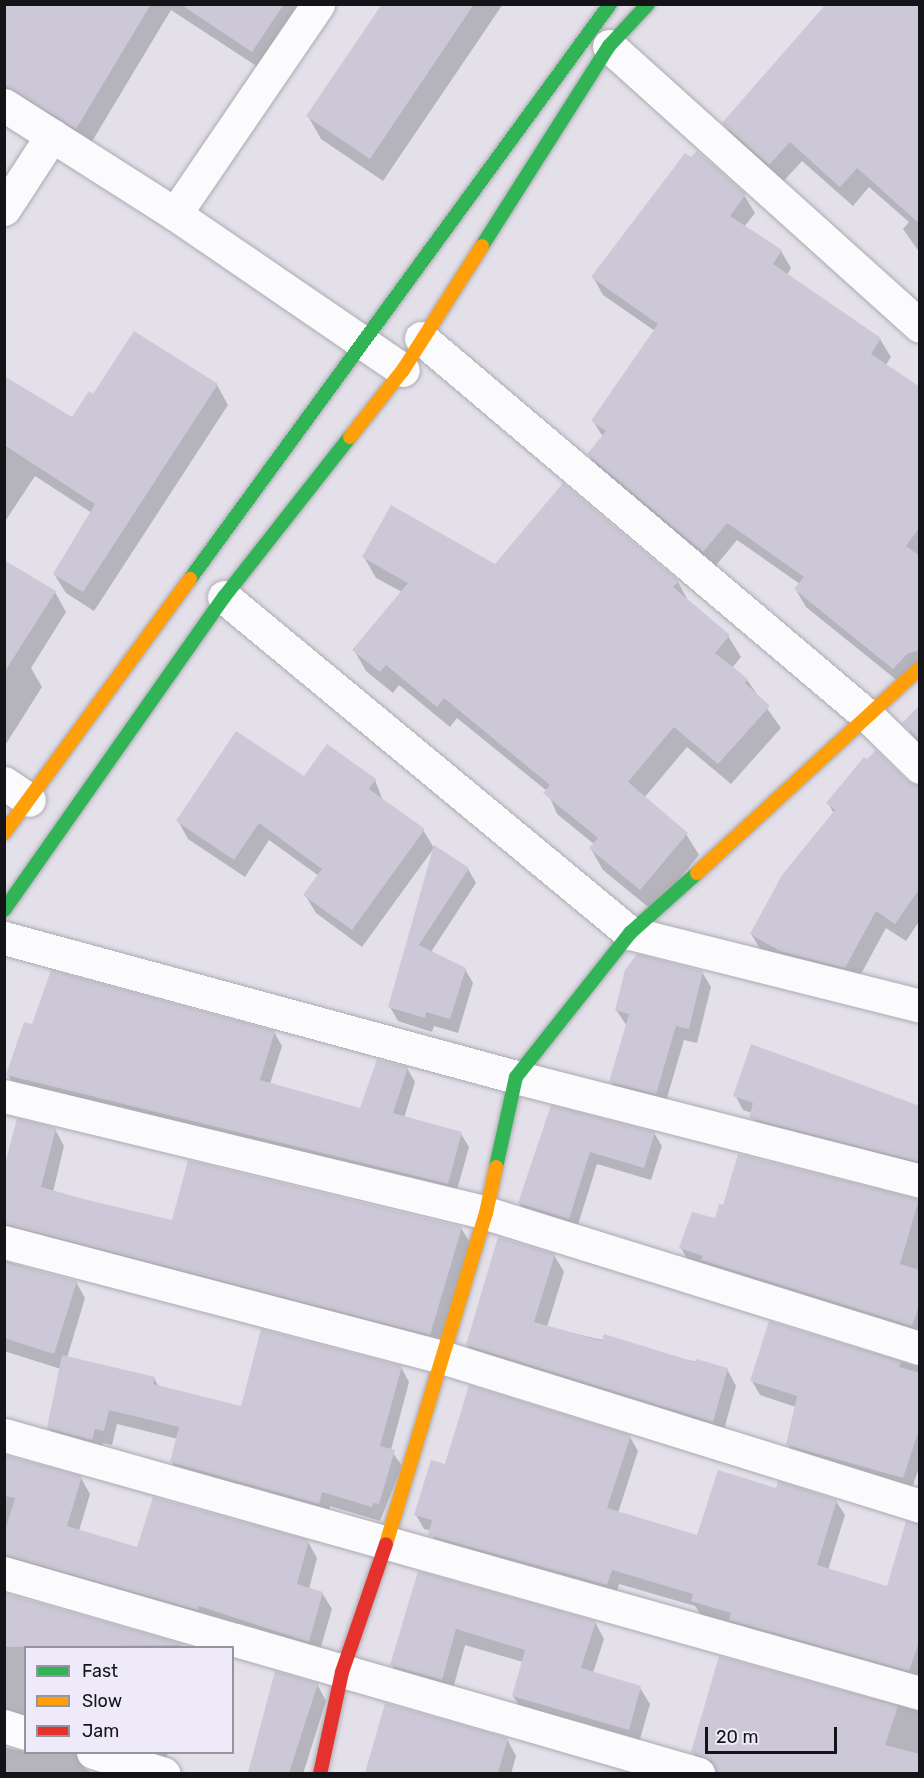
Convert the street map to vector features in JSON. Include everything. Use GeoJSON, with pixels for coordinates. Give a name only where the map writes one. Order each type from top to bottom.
{"type":"FeatureCollection","features":[{"type":"Feature","properties":{"kind":"main road"},"geometry":{"type":"LineString","coordinates":[[4,833],[17,791],[363,342],[610,4]]}},
{"type":"Feature","properties":{"kind":"main road"},"geometry":{"type":"LineString","coordinates":[[4,910],[224,597],[403,370],[421,338],[609,46],[648,4]]}},
{"type":"Feature","properties":{"kind":"main road"},"geometry":{"type":"LineString","coordinates":[[320,1773],[342,1672],[387,1541],[486,1213],[516,1077],[630,933],[870,718],[920,668]]}},
{"type":"Feature","properties":{"kind":"street"},"geometry":{"type":"LineString","coordinates":[[176,214],[318,4]]}},
{"type":"Feature","properties":{"kind":"street"},"geometry":{"type":"LineString","coordinates":[[609,46],[920,326]]}},
{"type":"Feature","properties":{"kind":"street"},"geometry":{"type":"LineString","coordinates":[[4,105],[176,214],[403,370]]}},
{"type":"Feature","properties":{"kind":"street"},"geometry":{"type":"LineString","coordinates":[[4,209],[52,135]]}},
{"type":"Feature","properties":{"kind":"street"},"geometry":{"type":"LineString","coordinates":[[421,338],[870,718],[920,767]]}},
{"type":"Feature","properties":{"kind":"street"},"geometry":{"type":"LineString","coordinates":[[224,597],[630,933],[920,1006]]}},
{"type":"Feature","properties":{"kind":"street"},"geometry":{"type":"LineString","coordinates":[[4,938],[516,1077],[920,1181]]}},
{"type":"Feature","properties":{"kind":"street"},"geometry":{"type":"LineString","coordinates":[[4,1096],[486,1213],[920,1348]]}},
{"type":"Feature","properties":{"kind":"street"},"geometry":{"type":"LineString","coordinates":[[4,1242],[444,1358],[920,1506]]}},
{"type":"Feature","properties":{"kind":"street"},"geometry":{"type":"LineString","coordinates":[[4,1435],[920,1692]]}},
{"type":"Feature","properties":{"kind":"street"},"geometry":{"type":"LineString","coordinates":[[4,1573],[699,1773]]}},
{"type":"Feature","properties":{"kind":"street"},"geometry":{"type":"LineString","coordinates":[[4,1726],[24,1732]]}},
{"type":"Feature","properties":{"kind":"street"},"geometry":{"type":"LineString","coordinates":[[100,1754],[164,1773]]}},
{"type":"Feature","properties":{"kind":"building"},"geometry":{"type":"Polygon","coordinates":[[[4,4],[151,4],[76,129],[4,85],[4,4]]]}},
{"type":"Feature","properties":{"kind":"building"},"geometry":{"type":"Polygon","coordinates":[[[180,4],[284,4],[252,52],[180,4]]]}},
{"type":"Feature","properties":{"kind":"building"},"geometry":{"type":"Polygon","coordinates":[[[382,4],[474,4],[370,159],[306,116],[382,4]]]}},
{"type":"Feature","properties":{"kind":"building"},"geometry":{"type":"Polygon","coordinates":[[[826,4],[920,4],[920,224],[857,168],[840,187],[790,142],[769,165],[722,123],[826,4]]]}},
{"type":"Feature","properties":{"kind":"building"},"geometry":{"type":"Polygon","coordinates":[[[697,151],[746,194],[730,216],[782,250],[773,264],[881,338],[871,354],[920,387],[920,527],[906,546],[920,556],[920,650],[907,654],[893,669],[794,589],[804,577],[746,536],[727,523],[703,552],[587,454],[606,431],[591,421],[658,324],[591,277],[685,153],[691,157],[697,151]]]}},
{"type":"Feature","properties":{"kind":"building"},"geometry":{"type":"Polygon","coordinates":[[[134,331],[218,384],[83,592],[53,574],[95,504],[4,445],[4,376],[72,417],[89,391],[93,394],[134,331]]]}},
{"type":"Feature","properties":{"kind":"building"},"geometry":{"type":"Polygon","coordinates":[[[563,483],[679,581],[673,587],[730,635],[715,653],[748,679],[745,683],[770,706],[718,764],[674,727],[628,782],[688,833],[640,890],[589,848],[598,838],[543,793],[550,785],[444,698],[437,707],[386,665],[380,672],[352,650],[408,583],[362,557],[391,505],[495,564],[563,483]]]}},
{"type":"Feature","properties":{"kind":"building"},"geometry":{"type":"Polygon","coordinates":[[[4,560],[56,591],[4,673],[4,560]]]}},
{"type":"Feature","properties":{"kind":"building"},"geometry":{"type":"Polygon","coordinates":[[[920,705],[920,740],[902,723],[920,705]]]}},
{"type":"Feature","properties":{"kind":"building"},"geometry":{"type":"Polygon","coordinates":[[[236,731],[304,776],[327,744],[376,779],[369,789],[425,829],[352,930],[303,895],[322,869],[259,823],[234,860],[176,821],[236,731]]]}},
{"type":"Feature","properties":{"kind":"building"},"geometry":{"type":"Polygon","coordinates":[[[876,750],[907,780],[920,785],[920,888],[895,924],[876,911],[845,968],[780,951],[750,934],[782,875],[835,810],[826,803],[864,757],[867,759],[876,750]]]}},
{"type":"Feature","properties":{"kind":"building"},"geometry":{"type":"Polygon","coordinates":[[[434,845],[469,868],[419,945],[466,968],[450,1019],[426,1012],[425,1018],[388,1007],[434,845]]]}},
{"type":"Feature","properties":{"kind":"building"},"geometry":{"type":"Polygon","coordinates":[[[637,954],[703,971],[689,1029],[676,1026],[656,1094],[609,1082],[629,1014],[615,1010],[625,970],[637,954]]]}},
{"type":"Feature","properties":{"kind":"building"},"geometry":{"type":"Polygon","coordinates":[[[51,970],[275,1031],[260,1080],[360,1108],[377,1059],[408,1067],[393,1113],[462,1132],[448,1184],[6,1075],[24,1022],[32,1024],[51,970]]]}},
{"type":"Feature","properties":{"kind":"building"},"geometry":{"type":"Polygon","coordinates":[[[751,1044],[920,1106],[920,1162],[749,1118],[753,1103],[733,1096],[751,1044]]]}},
{"type":"Feature","properties":{"kind":"building"},"geometry":{"type":"Polygon","coordinates":[[[551,1105],[655,1132],[644,1168],[590,1152],[569,1219],[518,1203],[551,1105]]]}},
{"type":"Feature","properties":{"kind":"building"},"geometry":{"type":"Polygon","coordinates":[[[17,1118],[56,1128],[41,1187],[91,1201],[172,1220],[188,1160],[462,1227],[430,1335],[4,1224],[4,1168],[17,1118]]]}},
{"type":"Feature","properties":{"kind":"building"},"geometry":{"type":"Polygon","coordinates":[[[738,1154],[919,1199],[900,1264],[920,1270],[920,1303],[912,1326],[701,1260],[703,1256],[679,1248],[692,1212],[715,1218],[719,1204],[723,1205],[738,1154]]]}},
{"type":"Feature","properties":{"kind":"building"},"geometry":{"type":"Polygon","coordinates":[[[498,1237],[555,1254],[534,1322],[602,1341],[604,1334],[695,1362],[696,1359],[728,1368],[713,1422],[466,1345],[498,1237]]]}},
{"type":"Feature","properties":{"kind":"building"},"geometry":{"type":"Polygon","coordinates":[[[4,1262],[77,1281],[54,1354],[4,1338],[4,1262]]]}},
{"type":"Feature","properties":{"kind":"building"},"geometry":{"type":"Polygon","coordinates":[[[769,1321],[901,1362],[899,1367],[920,1373],[920,1427],[903,1478],[786,1445],[797,1396],[750,1381],[769,1321]]]}},
{"type":"Feature","properties":{"kind":"building"},"geometry":{"type":"Polygon","coordinates":[[[261,1329],[402,1366],[380,1446],[395,1450],[379,1504],[373,1503],[372,1507],[322,1492],[319,1504],[170,1462],[179,1427],[109,1410],[104,1431],[95,1429],[92,1440],[47,1428],[62,1355],[155,1377],[153,1384],[241,1406],[261,1329]]]}},
{"type":"Feature","properties":{"kind":"building"},"geometry":{"type":"Polygon","coordinates":[[[469,1385],[631,1435],[607,1508],[697,1535],[718,1470],[776,1488],[778,1481],[837,1500],[817,1565],[887,1586],[906,1521],[920,1524],[920,1639],[909,1671],[729,1620],[731,1613],[691,1601],[693,1594],[612,1570],[607,1585],[428,1535],[432,1520],[414,1515],[431,1460],[445,1464],[469,1385]]]}},
{"type":"Feature","properties":{"kind":"building"},"geometry":{"type":"Polygon","coordinates":[[[4,1455],[82,1476],[67,1526],[137,1547],[153,1497],[309,1540],[297,1584],[323,1592],[309,1642],[199,1606],[198,1610],[4,1555],[4,1534],[15,1498],[4,1496],[4,1455]]]}},
{"type":"Feature","properties":{"kind":"building"},"geometry":{"type":"Polygon","coordinates":[[[418,1571],[596,1621],[581,1668],[641,1686],[629,1730],[512,1696],[525,1650],[456,1629],[442,1680],[390,1665],[418,1571]]]}},
{"type":"Feature","properties":{"kind":"building"},"geometry":{"type":"Polygon","coordinates":[[[4,1593],[187,1645],[24,1646],[4,1647],[4,1593]]]}},
{"type":"Feature","properties":{"kind":"building"},"geometry":{"type":"Polygon","coordinates":[[[719,1656],[898,1706],[885,1745],[920,1754],[920,1773],[717,1773],[712,1761],[691,1752],[719,1656]]]}},
{"type":"Feature","properties":{"kind":"building"},"geometry":{"type":"Polygon","coordinates":[[[275,1671],[318,1683],[289,1773],[248,1773],[275,1671]]]}},
{"type":"Feature","properties":{"kind":"building"},"geometry":{"type":"Polygon","coordinates":[[[385,1703],[508,1738],[498,1773],[365,1773],[385,1703]]]}},
{"type":"Feature","properties":{"kind":"traffic: fast"},"geometry":{"type":"LineString","coordinates":[[190,579],[610,4]]}},
{"type":"Feature","properties":{"kind":"traffic: fast"},"geometry":{"type":"LineString","coordinates":[[482,246],[609,46],[648,4]]}},
{"type":"Feature","properties":{"kind":"traffic: fast"},"geometry":{"type":"LineString","coordinates":[[4,910],[224,597],[350,437]]}},
{"type":"Feature","properties":{"kind":"traffic: fast"},"geometry":{"type":"LineString","coordinates":[[496,1167],[516,1077],[630,933],[697,873]]}},
{"type":"Feature","properties":{"kind":"traffic: slow"},"geometry":{"type":"LineString","coordinates":[[350,437],[403,370],[482,246]]}},
{"type":"Feature","properties":{"kind":"traffic: slow"},"geometry":{"type":"LineString","coordinates":[[4,833],[190,579]]}},
{"type":"Feature","properties":{"kind":"traffic: slow"},"geometry":{"type":"LineString","coordinates":[[697,873],[920,668]]}},
{"type":"Feature","properties":{"kind":"traffic: slow"},"geometry":{"type":"LineString","coordinates":[[386,1544],[486,1213],[496,1167]]}},
{"type":"Feature","properties":{"kind":"traffic: jam"},"geometry":{"type":"LineString","coordinates":[[320,1774],[342,1672],[386,1544]]}}]}
